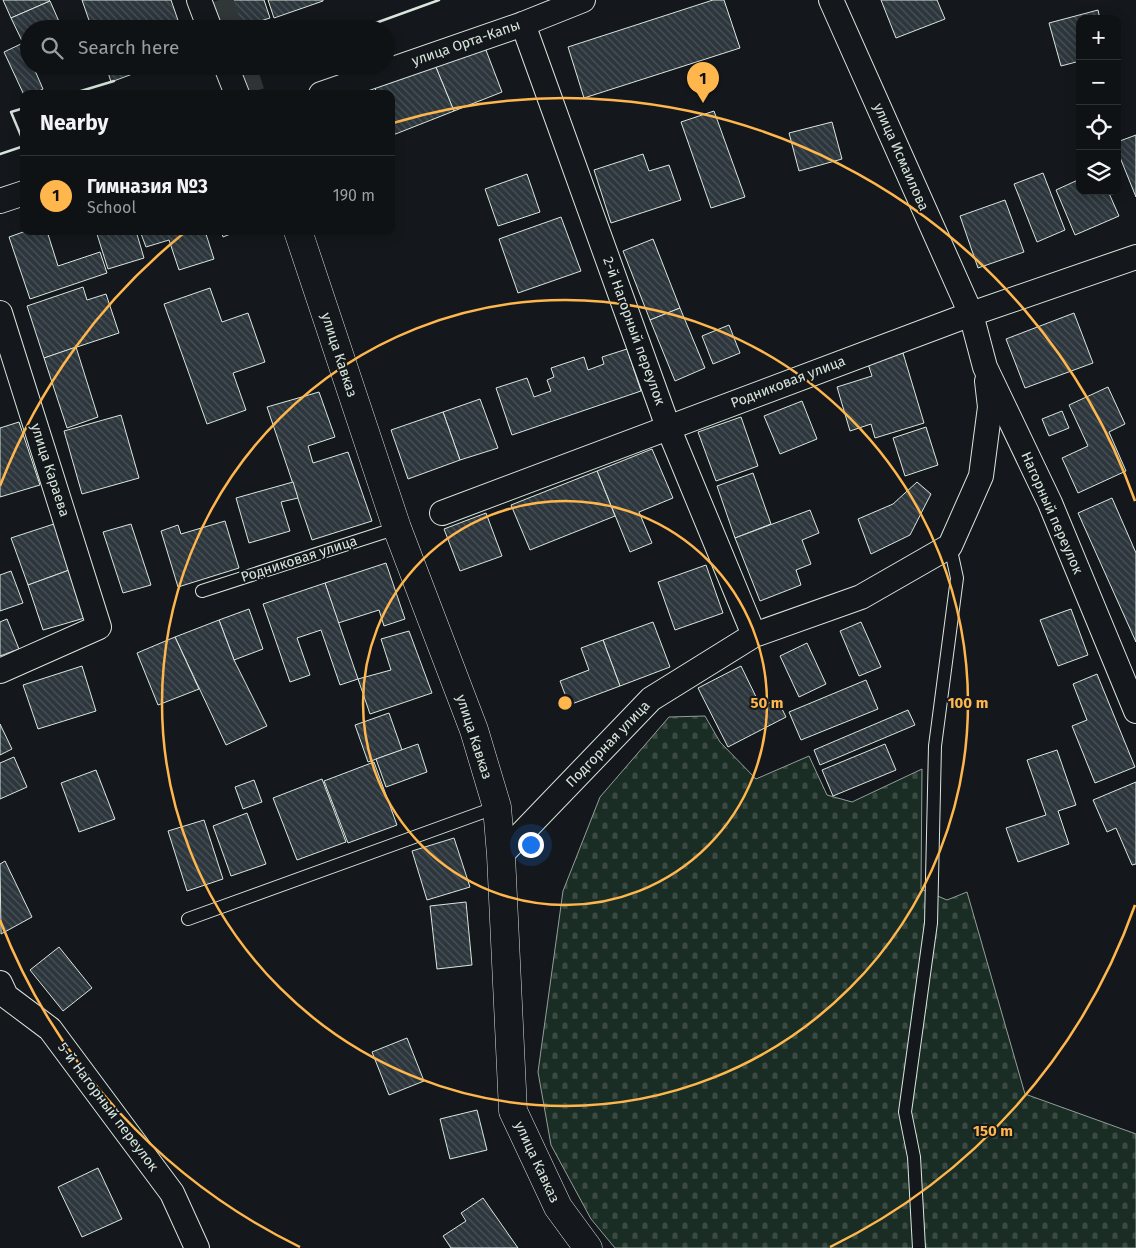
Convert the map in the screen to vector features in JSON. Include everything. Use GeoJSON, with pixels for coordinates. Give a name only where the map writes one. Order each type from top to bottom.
{"type":"FeatureCollection","features":[{"type":"Feature","properties":{"kind":"highway","name":"улица Кавказ"},"geometry":{"type":"LineString","coordinates":[[299,235],[397,528],[474,730],[497,807],[502,855],[513,1111],[558,1207],[588,1248]]}},
{"type":"Feature","properties":{"kind":"street"},"geometry":{"type":"LineString","coordinates":[[199,0],[207,20]]}},
{"type":"Feature","properties":{"kind":"street","name":"улица Орта-Капы"},"geometry":{"type":"LineString","coordinates":[[395,68],[523,24],[583,0]]}},
{"type":"Feature","properties":{"kind":"street","name":"улица Исмаилова"},"geometry":{"type":"LineString","coordinates":[[832,0],[971,314]]}},
{"type":"Feature","properties":{"kind":"street","name":"2-й Нагорный переулок"},"geometry":{"type":"LineString","coordinates":[[523,24],[668,427],[754,635]]}},
{"type":"Feature","properties":{"kind":"street"},"geometry":{"type":"LineString","coordinates":[[230,75],[235,90]]}},
{"type":"Feature","properties":{"kind":"street","name":"улица Орта-Капы"},"geometry":{"type":"LineString","coordinates":[[333,90],[376,75]]}},
{"type":"Feature","properties":{"kind":"street"},"geometry":{"type":"LineString","coordinates":[[0,201],[20,194]]}},
{"type":"Feature","properties":{"kind":"street","name":"Родниковая улица"},"geometry":{"type":"LineString","coordinates":[[442,513],[971,314],[1136,258]]}},
{"type":"Feature","properties":{"kind":"street","name":"улица Караева"},"geometry":{"type":"LineString","coordinates":[[0,313],[99,627],[0,671]]}},
{"type":"Feature","properties":{"kind":"street","name":"Нагорный переулок"},"geometry":{"type":"LineString","coordinates":[[971,314],[985,367],[1050,503],[1136,711]]}},
{"type":"Feature","properties":{"kind":"street"},"geometry":{"type":"LineString","coordinates":[[950,546],[981,476],[990,408],[985,367]]}},
{"type":"Feature","properties":{"kind":"street","name":"Подгорная улица"},"geometry":{"type":"LineString","coordinates":[[502,855],[651,699],[754,635],[860,597],[950,546]]}},
{"type":"Feature","properties":{"kind":"street","name":"5-й Нагорный переулок"},"geometry":{"type":"LineString","coordinates":[[0,983],[6,996],[50,1030],[172,1193],[197,1248]]}},
{"type":"Feature","properties":{"kind":"lane","name":"Родниковая улица"},"geometry":{"type":"LineString","coordinates":[[202,591],[397,528]]}},
{"type":"Feature","properties":{"kind":"lane"},"geometry":{"type":"LineString","coordinates":[[919,1248],[914,1157],[905,1112],[931,923],[935,746],[957,578],[950,546]]}},
{"type":"Feature","properties":{"kind":"lane"},"geometry":{"type":"LineString","coordinates":[[188,919],[497,807]]}},
{"type":"Feature","properties":{"kind":"green space"},"geometry":{"type":"Polygon","coordinates":[[[705,716],[720,742],[756,779],[809,756],[827,795],[852,802],[922,769],[921,889],[947,900],[967,892],[1025,1094],[1136,1134],[1136,1248],[615,1248],[591,1219],[551,1145],[538,1072],[563,891],[600,797],[669,717],[705,716]]]}},
{"type":"Feature","properties":{"kind":"building"},"geometry":{"type":"Polygon","coordinates":[[[3,0],[49,0],[50,1],[11,18],[3,0]]]}},
{"type":"Feature","properties":{"kind":"building"},"geometry":{"type":"Polygon","coordinates":[[[82,0],[171,0],[178,20],[89,20],[82,0]]]}},
{"type":"Feature","properties":{"kind":"building"},"geometry":{"type":"Polygon","coordinates":[[[232,0],[264,0],[270,18],[264,20],[239,20],[232,0]]]}},
{"type":"Feature","properties":{"kind":"building"},"geometry":{"type":"Polygon","coordinates":[[[268,0],[323,0],[323,1],[274,18],[268,0]]]}},
{"type":"Feature","properties":{"kind":"building"},"geometry":{"type":"Polygon","coordinates":[[[713,0],[724,0],[740,48],[584,98],[568,47],[713,0]]]}},
{"type":"Feature","properties":{"kind":"building"},"geometry":{"type":"Polygon","coordinates":[[[881,0],[937,0],[945,19],[896,38],[881,0]]]}},
{"type":"Feature","properties":{"kind":"building"},"geometry":{"type":"Polygon","coordinates":[[[50,1],[58,20],[20,20],[20,37],[11,18],[50,1]]]}},
{"type":"Feature","properties":{"kind":"building"},"geometry":{"type":"Polygon","coordinates":[[[1098,10],[1099,15],[1079,15],[1098,10]]]}},
{"type":"Feature","properties":{"kind":"building"},"geometry":{"type":"Polygon","coordinates":[[[1076,16],[1076,62],[1061,66],[1049,23],[1076,16]]]}},
{"type":"Feature","properties":{"kind":"building"},"geometry":{"type":"Polygon","coordinates":[[[20,44],[20,75],[37,75],[43,89],[22,90],[4,52],[20,44]]]}},
{"type":"Feature","properties":{"kind":"building"},"geometry":{"type":"Polygon","coordinates":[[[484,45],[502,92],[454,111],[435,65],[484,45]]]}},
{"type":"Feature","properties":{"kind":"building"},"geometry":{"type":"Polygon","coordinates":[[[435,65],[454,111],[395,134],[395,90],[376,90],[375,88],[435,65]]]}},
{"type":"Feature","properties":{"kind":"building"},"geometry":{"type":"Polygon","coordinates":[[[109,75],[130,75],[111,82],[109,75]]]}},
{"type":"Feature","properties":{"kind":"building"},"geometry":{"type":"Polygon","coordinates":[[[714,111],[745,197],[711,208],[681,122],[714,111]]]}},
{"type":"Feature","properties":{"kind":"building"},"geometry":{"type":"Polygon","coordinates":[[[832,122],[842,159],[799,171],[789,133],[832,122]]]}},
{"type":"Feature","properties":{"kind":"building"},"geometry":{"type":"Polygon","coordinates":[[[1136,135],[1136,197],[1121,160],[1121,141],[1136,135]]]}},
{"type":"Feature","properties":{"kind":"building"},"geometry":{"type":"Polygon","coordinates":[[[643,154],[649,171],[669,165],[681,200],[611,223],[594,170],[643,154]]]}},
{"type":"Feature","properties":{"kind":"building"},"geometry":{"type":"Polygon","coordinates":[[[1043,173],[1065,230],[1037,242],[1014,184],[1043,173]]]}},
{"type":"Feature","properties":{"kind":"building"},"geometry":{"type":"Polygon","coordinates":[[[527,174],[540,212],[498,226],[485,189],[527,174]]]}},
{"type":"Feature","properties":{"kind":"building"},"geometry":{"type":"Polygon","coordinates":[[[1076,181],[1076,195],[1110,195],[1119,216],[1075,235],[1056,190],[1076,181]]]}},
{"type":"Feature","properties":{"kind":"building"},"geometry":{"type":"Polygon","coordinates":[[[1005,200],[1024,252],[978,268],[960,216],[1005,200]]]}},
{"type":"Feature","properties":{"kind":"building"},"geometry":{"type":"Polygon","coordinates":[[[561,217],[581,271],[518,293],[499,239],[561,217]]]}},
{"type":"Feature","properties":{"kind":"building"},"geometry":{"type":"Polygon","coordinates":[[[20,233],[20,235],[48,235],[58,266],[100,252],[107,273],[30,299],[9,237],[20,233]]]}},
{"type":"Feature","properties":{"kind":"building"},"geometry":{"type":"Polygon","coordinates":[[[97,235],[137,235],[144,258],[108,269],[97,235]]]}},
{"type":"Feature","properties":{"kind":"building"},"geometry":{"type":"Polygon","coordinates":[[[142,235],[206,235],[214,259],[179,270],[169,240],[146,247],[142,235]]]}},
{"type":"Feature","properties":{"kind":"building"},"geometry":{"type":"Polygon","coordinates":[[[653,239],[680,308],[650,320],[623,251],[653,239]]]}},
{"type":"Feature","properties":{"kind":"building"},"geometry":{"type":"Polygon","coordinates":[[[83,287],[87,300],[106,294],[119,333],[44,358],[27,306],[83,287]]]}},
{"type":"Feature","properties":{"kind":"building"},"geometry":{"type":"Polygon","coordinates":[[[210,288],[222,322],[248,313],[265,362],[233,373],[246,410],[207,424],[164,304],[210,288]]]}},
{"type":"Feature","properties":{"kind":"building"},"geometry":{"type":"Polygon","coordinates":[[[680,308],[705,368],[675,381],[650,320],[680,308]]]}},
{"type":"Feature","properties":{"kind":"building"},"geometry":{"type":"Polygon","coordinates":[[[1074,313],[1093,363],[1025,388],[1006,339],[1074,313]]]}},
{"type":"Feature","properties":{"kind":"building"},"geometry":{"type":"Polygon","coordinates":[[[729,325],[740,353],[713,364],[702,336],[729,325]]]}},
{"type":"Feature","properties":{"kind":"building"},"geometry":{"type":"Polygon","coordinates":[[[76,347],[98,417],[67,428],[44,358],[76,347]]]}},
{"type":"Feature","properties":{"kind":"building"},"geometry":{"type":"Polygon","coordinates":[[[627,349],[641,391],[512,435],[496,388],[527,378],[534,397],[551,391],[547,380],[554,377],[551,368],[584,357],[588,370],[604,364],[602,357],[627,349]]]}},
{"type":"Feature","properties":{"kind":"building"},"geometry":{"type":"Polygon","coordinates":[[[903,353],[924,423],[875,438],[871,424],[850,431],[837,387],[872,376],[868,364],[903,353]]]}},
{"type":"Feature","properties":{"kind":"building"},"geometry":{"type":"Polygon","coordinates":[[[1108,387],[1125,424],[1109,432],[1126,471],[1078,493],[1062,458],[1088,446],[1069,405],[1108,387]]]}},
{"type":"Feature","properties":{"kind":"building"},"geometry":{"type":"Polygon","coordinates":[[[319,392],[335,437],[308,446],[313,463],[348,452],[372,521],[312,540],[267,407],[319,392]]]}},
{"type":"Feature","properties":{"kind":"building"},"geometry":{"type":"Polygon","coordinates":[[[480,399],[498,448],[460,460],[443,412],[480,399]]]}},
{"type":"Feature","properties":{"kind":"building"},"geometry":{"type":"Polygon","coordinates":[[[802,401],[817,439],[780,454],[764,416],[802,401]]]}},
{"type":"Feature","properties":{"kind":"building"},"geometry":{"type":"Polygon","coordinates":[[[1062,411],[1069,428],[1049,436],[1042,419],[1062,411]]]}},
{"type":"Feature","properties":{"kind":"building"},"geometry":{"type":"Polygon","coordinates":[[[443,412],[460,460],[408,479],[391,430],[443,412]]]}},
{"type":"Feature","properties":{"kind":"building"},"geometry":{"type":"Polygon","coordinates":[[[121,415],[139,478],[82,494],[64,431],[121,415]]]}},
{"type":"Feature","properties":{"kind":"building"},"geometry":{"type":"Polygon","coordinates":[[[741,417],[758,466],[716,481],[698,432],[741,417]]]}},
{"type":"Feature","properties":{"kind":"building"},"geometry":{"type":"Polygon","coordinates":[[[19,422],[40,485],[0,497],[0,428],[19,422]]]}},
{"type":"Feature","properties":{"kind":"building"},"geometry":{"type":"Polygon","coordinates":[[[926,427],[938,465],[905,476],[893,438],[926,427]]]}},
{"type":"Feature","properties":{"kind":"building"},"geometry":{"type":"Polygon","coordinates":[[[652,449],[673,498],[639,512],[652,543],[630,552],[597,471],[652,449]]]}},
{"type":"Feature","properties":{"kind":"building"},"geometry":{"type":"Polygon","coordinates":[[[597,471],[615,516],[530,550],[511,505],[597,471]]]}},
{"type":"Feature","properties":{"kind":"building"},"geometry":{"type":"Polygon","coordinates":[[[753,473],[771,524],[735,538],[717,486],[753,473]]]}},
{"type":"Feature","properties":{"kind":"building"},"geometry":{"type":"Polygon","coordinates":[[[293,482],[298,498],[281,502],[290,531],[249,543],[236,498],[293,482]]]}},
{"type":"Feature","properties":{"kind":"building"},"geometry":{"type":"Polygon","coordinates":[[[917,482],[931,494],[910,535],[871,554],[858,519],[893,504],[917,482]]]}},
{"type":"Feature","properties":{"kind":"building"},"geometry":{"type":"Polygon","coordinates":[[[1112,498],[1136,553],[1136,642],[1078,513],[1112,498]]]}},
{"type":"Feature","properties":{"kind":"building"},"geometry":{"type":"Polygon","coordinates":[[[810,510],[819,533],[802,540],[811,564],[796,570],[801,585],[760,601],[735,538],[810,510]]]}},
{"type":"Feature","properties":{"kind":"building"},"geometry":{"type":"Polygon","coordinates":[[[486,513],[502,556],[460,571],[444,529],[486,513]]]}},
{"type":"Feature","properties":{"kind":"building"},"geometry":{"type":"Polygon","coordinates":[[[225,521],[239,568],[178,587],[161,531],[178,525],[181,534],[225,521]]]}},
{"type":"Feature","properties":{"kind":"building"},"geometry":{"type":"Polygon","coordinates":[[[57,523],[72,569],[28,585],[11,538],[57,523]]]}},
{"type":"Feature","properties":{"kind":"building"},"geometry":{"type":"Polygon","coordinates":[[[131,524],[151,585],[123,593],[103,532],[131,524]]]}},
{"type":"Feature","properties":{"kind":"building"},"geometry":{"type":"Polygon","coordinates":[[[386,563],[405,619],[384,626],[379,610],[338,623],[325,583],[386,563]]]}},
{"type":"Feature","properties":{"kind":"building"},"geometry":{"type":"Polygon","coordinates":[[[706,565],[723,613],[675,630],[658,582],[706,565]]]}},
{"type":"Feature","properties":{"kind":"building"},"geometry":{"type":"Polygon","coordinates":[[[72,569],[88,617],[43,630],[28,585],[72,569]]]}},
{"type":"Feature","properties":{"kind":"building"},"geometry":{"type":"Polygon","coordinates":[[[11,571],[23,603],[0,611],[0,575],[11,571]]]}},
{"type":"Feature","properties":{"kind":"building"},"geometry":{"type":"Polygon","coordinates":[[[325,583],[358,679],[340,685],[321,630],[297,638],[310,675],[290,682],[263,604],[325,583]]]}},
{"type":"Feature","properties":{"kind":"building"},"geometry":{"type":"Polygon","coordinates":[[[249,609],[263,649],[234,660],[219,620],[249,609]]]}},
{"type":"Feature","properties":{"kind":"building"},"geometry":{"type":"Polygon","coordinates":[[[1071,609],[1088,655],[1058,666],[1040,620],[1071,609]]]}},
{"type":"Feature","properties":{"kind":"building"},"geometry":{"type":"Polygon","coordinates":[[[7,619],[19,649],[0,656],[0,622],[7,619]]]}},
{"type":"Feature","properties":{"kind":"building"},"geometry":{"type":"Polygon","coordinates":[[[219,620],[234,660],[267,726],[226,745],[175,637],[219,620]]]}},
{"type":"Feature","properties":{"kind":"building"},"geometry":{"type":"Polygon","coordinates":[[[653,622],[670,667],[620,686],[603,640],[653,622]]]}},
{"type":"Feature","properties":{"kind":"building"},"geometry":{"type":"Polygon","coordinates":[[[861,622],[881,667],[859,676],[840,631],[861,622]]]}},
{"type":"Feature","properties":{"kind":"building"},"geometry":{"type":"Polygon","coordinates":[[[409,631],[432,693],[370,714],[358,679],[391,670],[381,639],[409,631]]]}},
{"type":"Feature","properties":{"kind":"building"},"geometry":{"type":"Polygon","coordinates":[[[175,637],[199,689],[158,705],[137,653],[175,637]]]}},
{"type":"Feature","properties":{"kind":"building"},"geometry":{"type":"Polygon","coordinates":[[[603,640],[620,686],[569,705],[560,681],[589,670],[581,648],[603,640]]]}},
{"type":"Feature","properties":{"kind":"building"},"geometry":{"type":"Polygon","coordinates":[[[807,643],[826,684],[799,697],[780,656],[807,643]]]}},
{"type":"Feature","properties":{"kind":"building"},"geometry":{"type":"Polygon","coordinates":[[[82,666],[96,711],[38,729],[23,685],[82,666]]]}},
{"type":"Feature","properties":{"kind":"building"},"geometry":{"type":"Polygon","coordinates":[[[741,666],[761,707],[777,699],[786,717],[728,747],[698,688],[741,666]]]}},
{"type":"Feature","properties":{"kind":"building"},"geometry":{"type":"Polygon","coordinates":[[[1097,674],[1135,767],[1095,783],[1072,726],[1087,720],[1073,684],[1097,674]]]}},
{"type":"Feature","properties":{"kind":"building"},"geometry":{"type":"Polygon","coordinates":[[[866,680],[878,709],[801,740],[789,712],[866,680]]]}},
{"type":"Feature","properties":{"kind":"building"},"geometry":{"type":"Polygon","coordinates":[[[908,710],[915,725],[820,765],[814,750],[908,710]]]}},
{"type":"Feature","properties":{"kind":"building"},"geometry":{"type":"Polygon","coordinates":[[[389,713],[402,750],[368,762],[355,725],[389,713]]]}},
{"type":"Feature","properties":{"kind":"building"},"geometry":{"type":"Polygon","coordinates":[[[0,724],[12,749],[0,755],[0,724]]]}},
{"type":"Feature","properties":{"kind":"building"},"geometry":{"type":"Polygon","coordinates":[[[418,744],[427,772],[386,787],[376,759],[418,744]]]}},
{"type":"Feature","properties":{"kind":"building"},"geometry":{"type":"Polygon","coordinates":[[[885,744],[896,770],[833,796],[822,770],[885,744]]]}},
{"type":"Feature","properties":{"kind":"building"},"geometry":{"type":"Polygon","coordinates":[[[1057,750],[1076,805],[1058,811],[1069,844],[1018,862],[1006,828],[1046,815],[1027,760],[1057,750]]]}},
{"type":"Feature","properties":{"kind":"building"},"geometry":{"type":"Polygon","coordinates":[[[14,757],[27,787],[0,799],[0,763],[14,757]]]}},
{"type":"Feature","properties":{"kind":"building"},"geometry":{"type":"Polygon","coordinates":[[[374,762],[397,825],[348,843],[324,781],[374,762]]]}},
{"type":"Feature","properties":{"kind":"building"},"geometry":{"type":"Polygon","coordinates":[[[96,770],[115,819],[79,832],[61,783],[96,770]]]}},
{"type":"Feature","properties":{"kind":"building"},"geometry":{"type":"Polygon","coordinates":[[[322,779],[346,842],[297,860],[273,798],[322,779]]]}},
{"type":"Feature","properties":{"kind":"building"},"geometry":{"type":"Polygon","coordinates":[[[254,780],[262,802],[243,809],[235,787],[254,780]]]}},
{"type":"Feature","properties":{"kind":"building"},"geometry":{"type":"Polygon","coordinates":[[[1136,782],[1136,864],[1132,865],[1116,828],[1107,832],[1093,800],[1136,782]]]}},
{"type":"Feature","properties":{"kind":"building"},"geometry":{"type":"Polygon","coordinates":[[[247,813],[266,864],[231,876],[213,826],[247,813]]]}},
{"type":"Feature","properties":{"kind":"building"},"geometry":{"type":"Polygon","coordinates":[[[204,820],[223,879],[187,891],[168,831],[204,820]]]}},
{"type":"Feature","properties":{"kind":"building"},"geometry":{"type":"Polygon","coordinates":[[[454,838],[470,887],[427,900],[412,851],[454,838]]]}},
{"type":"Feature","properties":{"kind":"building"},"geometry":{"type":"Polygon","coordinates":[[[5,861],[32,917],[1,934],[0,864],[5,861]]]}},
{"type":"Feature","properties":{"kind":"building"},"geometry":{"type":"Polygon","coordinates":[[[466,902],[472,965],[437,969],[430,906],[466,902]]]}},
{"type":"Feature","properties":{"kind":"building"},"geometry":{"type":"Polygon","coordinates":[[[59,947],[92,988],[63,1011],[30,970],[59,947]]]}},
{"type":"Feature","properties":{"kind":"building"},"geometry":{"type":"Polygon","coordinates":[[[407,1038],[424,1081],[389,1095],[372,1052],[407,1038]]]}},
{"type":"Feature","properties":{"kind":"building"},"geometry":{"type":"Polygon","coordinates":[[[477,1110],[487,1150],[450,1159],[440,1119],[477,1110]]]}},
{"type":"Feature","properties":{"kind":"building"},"geometry":{"type":"Polygon","coordinates":[[[98,1168],[122,1219],[82,1237],[58,1187],[98,1168]]]}},
{"type":"Feature","properties":{"kind":"building"},"geometry":{"type":"Polygon","coordinates":[[[483,1198],[518,1248],[451,1248],[443,1236],[466,1221],[461,1213],[483,1198]]]}},
{"type":"Feature","properties":{"kind":"tunnel"},"geometry":{"type":"LineString","coordinates":[[219,0],[226,20]]}},
{"type":"Feature","properties":{"kind":"tunnel"},"geometry":{"type":"LineString","coordinates":[[245,75],[250,90]]}},
{"type":"Feature","properties":{"kind":"wall"},"geometry":{"type":"LineString","coordinates":[[384,20],[439,0]]}},
{"type":"Feature","properties":{"kind":"wall"},"geometry":{"type":"LineString","coordinates":[[84,90],[114,81]]}},
{"type":"Feature","properties":{"kind":"wall"},"geometry":{"type":"LineString","coordinates":[[20,109],[11,112],[20,133]]}},
{"type":"Feature","properties":{"kind":"wall"},"geometry":{"type":"LineString","coordinates":[[0,154],[20,147]]}},
{"type":"Feature","properties":{"kind":"place","name":"Гимназия №3"},"geometry":{"type":"Point","coordinates":[703,103]}}]}
